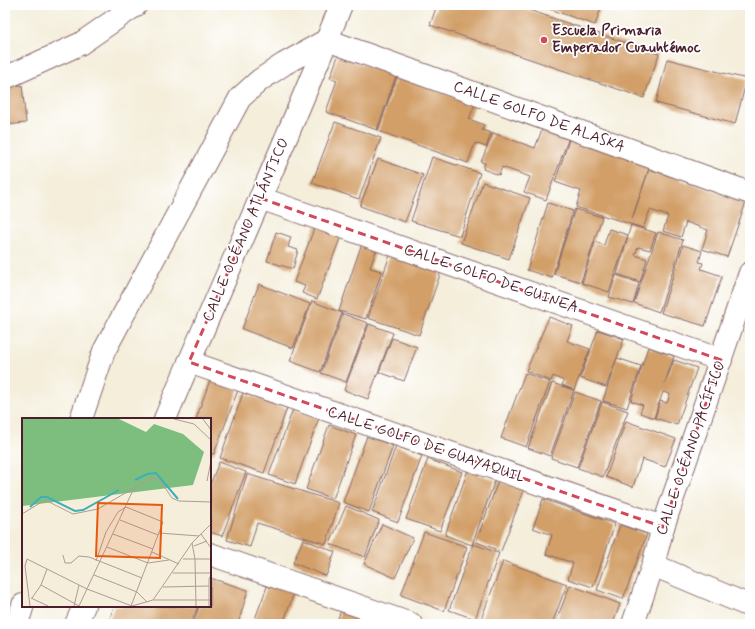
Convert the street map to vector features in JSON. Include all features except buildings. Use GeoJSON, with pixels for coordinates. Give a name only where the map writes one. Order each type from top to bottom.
{"type":"FeatureCollection","features":[{"type":"Feature","properties":{"kind":"street"},"geometry":{"type":"LineString","coordinates":[[5,78],[80,44],[136,5]]}},
{"type":"Feature","properties":{"kind":"street","name":"CALLE OCÉANO ATLÁNTICO"},"geometry":{"type":"LineString","coordinates":[[165,418],[342,5]]}},
{"type":"Feature","properties":{"kind":"street"},"geometry":{"type":"LineString","coordinates":[[81,418],[104,351],[240,98],[260,80],[284,64],[328,40]]}},
{"type":"Feature","properties":{"kind":"street","name":"CALLE GOLFO DE ALASKA"},"geometry":{"type":"LineString","coordinates":[[328,40],[750,193]]}},
{"type":"Feature","properties":{"kind":"street","name":"CALLE GOLFO DE GUINEA"},"geometry":{"type":"LineString","coordinates":[[260,198],[721,360]]}},
{"type":"Feature","properties":{"kind":"street","name":"CALLE OCÉANO PACÍFICO"},"geometry":{"type":"LineString","coordinates":[[633,624],[653,565],[663,527],[721,360],[740,332],[750,273]]}},
{"type":"Feature","properties":{"kind":"street","name":"CALLE GOLFO DE GUAYAQUIL"},"geometry":{"type":"LineString","coordinates":[[189,362],[663,527]]}},
{"type":"Feature","properties":{"kind":"street"},"geometry":{"type":"LineString","coordinates":[[211,554],[411,624]]}},
{"type":"Feature","properties":{"kind":"street"},"geometry":{"type":"LineString","coordinates":[[653,565],[750,606]]}},
{"type":"Feature","properties":{"kind":"street"},"geometry":{"type":"LineString","coordinates":[[17,624],[22,607]]}},
{"type":"Feature","properties":{"kind":"street"},"geometry":{"type":"LineString","coordinates":[[76,624],[84,607]]}},
{"type":"Feature","properties":{"kind":"highlighted area"},"geometry":{"type":"Polygon","coordinates":[[[260,198],[721,360],[663,527],[189,362],[260,198]]]}},
{"type":"Feature","properties":{"kind":"place","name":"Escuela Primaria Emperador Cuauhtémoc"},"geometry":{"type":"Point","coordinates":[544,40]}}]}
